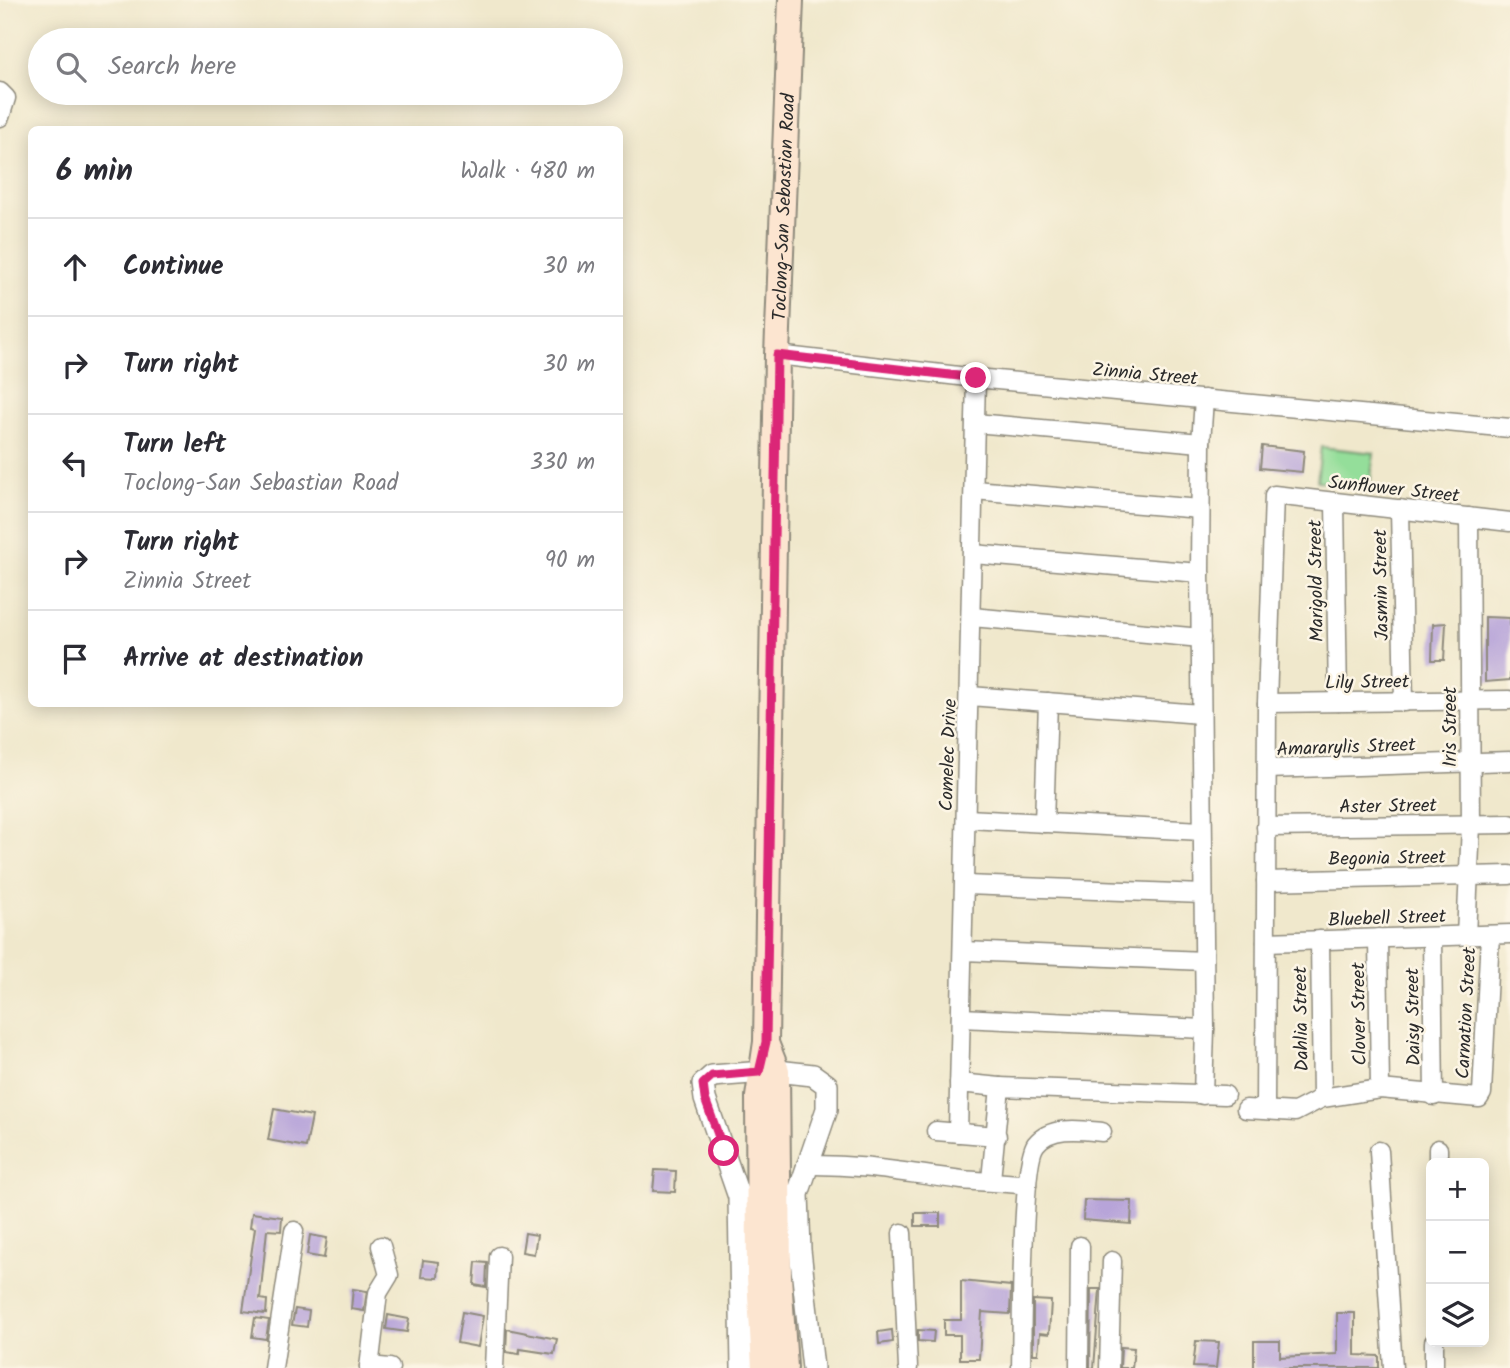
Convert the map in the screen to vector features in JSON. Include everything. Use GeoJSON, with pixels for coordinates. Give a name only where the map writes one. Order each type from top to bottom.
{"type":"FeatureCollection","features":[{"type":"Feature","properties":{"kind":"main road","name":"Toclong-San Sebastian Road"},"geometry":{"type":"LineString","coordinates":[[768,1072],[766,1042],[777,355],[790,0]]}},
{"type":"Feature","properties":{"kind":"main road"},"geometry":{"type":"LineString","coordinates":[[764,1368],[759,1276],[768,1072]]}},
{"type":"Feature","properties":{"kind":"main road"},"geometry":{"type":"LineString","coordinates":[[768,1072],[785,1368]]}},
{"type":"Feature","properties":{"kind":"street"},"geometry":{"type":"LineString","coordinates":[[0,92],[6,98],[0,117]]}},
{"type":"Feature","properties":{"kind":"street","name":"Zinnia Street"},"geometry":{"type":"LineString","coordinates":[[777,355],[976,378],[1510,428]]}},
{"type":"Feature","properties":{"kind":"street","name":"Comelec Drive"},"geometry":{"type":"LineString","coordinates":[[958,1133],[976,378]]}},
{"type":"Feature","properties":{"kind":"street"},"geometry":{"type":"LineString","coordinates":[[1203,1095],[1205,1029],[1200,509],[1205,399]]}},
{"type":"Feature","properties":{"kind":"street"},"geometry":{"type":"LineString","coordinates":[[975,423],[1201,443]]}},
{"type":"Feature","properties":{"kind":"street"},"geometry":{"type":"LineString","coordinates":[[974,490],[1200,509]]}},
{"type":"Feature","properties":{"kind":"street","name":"Sunflower Street"},"geometry":{"type":"LineString","coordinates":[[1267,703],[1274,495],[1510,522]]}},
{"type":"Feature","properties":{"kind":"street","name":"Marigold Street"},"geometry":{"type":"LineString","coordinates":[[1335,502],[1338,702]]}},
{"type":"Feature","properties":{"kind":"street","name":"Jasmin Street"},"geometry":{"type":"LineString","coordinates":[[1400,509],[1404,702]]}},
{"type":"Feature","properties":{"kind":"street","name":"Iris Street"},"geometry":{"type":"LineString","coordinates":[[1466,936],[1471,825],[1469,517]]}},
{"type":"Feature","properties":{"kind":"street"},"geometry":{"type":"LineString","coordinates":[[973,554],[1200,573]]}},
{"type":"Feature","properties":{"kind":"street"},"geometry":{"type":"LineString","coordinates":[[972,617],[1201,638]]}},
{"type":"Feature","properties":{"kind":"street"},"geometry":{"type":"LineString","coordinates":[[970,696],[1200,714]]}},
{"type":"Feature","properties":{"kind":"street","name":"Lily Street"},"geometry":{"type":"LineString","coordinates":[[1267,703],[1510,700]]}},
{"type":"Feature","properties":{"kind":"street"},"geometry":{"type":"LineString","coordinates":[[1044,823],[1048,702]]}},
{"type":"Feature","properties":{"kind":"street"},"geometry":{"type":"LineString","coordinates":[[1265,1109],[1267,703]]}},
{"type":"Feature","properties":{"kind":"street","name":"Amararylis Street"},"geometry":{"type":"LineString","coordinates":[[1267,769],[1510,761]]}},
{"type":"Feature","properties":{"kind":"street"},"geometry":{"type":"LineString","coordinates":[[967,819],[1202,831]]}},
{"type":"Feature","properties":{"kind":"street","name":"Aster Street"},"geometry":{"type":"LineString","coordinates":[[1266,827],[1510,824]]}},
{"type":"Feature","properties":{"kind":"street","name":"Begonia Street"},"geometry":{"type":"LineString","coordinates":[[1266,881],[1510,875]]}},
{"type":"Feature","properties":{"kind":"street"},"geometry":{"type":"LineString","coordinates":[[965,885],[1203,894]]}},
{"type":"Feature","properties":{"kind":"street","name":"Bluebell Street"},"geometry":{"type":"LineString","coordinates":[[1266,942],[1510,934]]}},
{"type":"Feature","properties":{"kind":"street","name":"Carnation Street"},"geometry":{"type":"LineString","coordinates":[[1434,1096],[1473,1099],[1482,1093],[1490,935]]}},
{"type":"Feature","properties":{"kind":"street","name":"Daisy Street"},"geometry":{"type":"LineString","coordinates":[[1432,937],[1434,1096]]}},
{"type":"Feature","properties":{"kind":"street","name":"Clover Street"},"geometry":{"type":"LineString","coordinates":[[1378,938],[1380,1089]]}},
{"type":"Feature","properties":{"kind":"street","name":"Dahlia Street"},"geometry":{"type":"LineString","coordinates":[[1320,940],[1322,1098]]}},
{"type":"Feature","properties":{"kind":"street"},"geometry":{"type":"LineString","coordinates":[[963,951],[1204,961]]}},
{"type":"Feature","properties":{"kind":"street"},"geometry":{"type":"LineString","coordinates":[[961,1018],[1205,1029]]}},
{"type":"Feature","properties":{"kind":"street"},"geometry":{"type":"LineString","coordinates":[[742,1368],[738,1196],[705,1099],[703,1084],[712,1076],[768,1072],[813,1075],[827,1085],[827,1109],[798,1194],[800,1250],[813,1368]]}},
{"type":"Feature","properties":{"kind":"street"},"geometry":{"type":"LineString","coordinates":[[960,1083],[1000,1087],[1225,1095]]}},
{"type":"Feature","properties":{"kind":"street"},"geometry":{"type":"LineString","coordinates":[[991,1180],[1000,1087]]}},
{"type":"Feature","properties":{"kind":"street"},"geometry":{"type":"LineString","coordinates":[[1246,1109],[1295,1112],[1322,1098],[1380,1089],[1434,1096]]}},
{"type":"Feature","properties":{"kind":"street"},"geometry":{"type":"LineString","coordinates":[[1021,1368],[1027,1185],[1034,1146],[1042,1138],[1065,1129],[1102,1132]]}},
{"type":"Feature","properties":{"kind":"street"},"geometry":{"type":"LineString","coordinates":[[936,1131],[997,1136]]}},
{"type":"Feature","properties":{"kind":"street"},"geometry":{"type":"LineString","coordinates":[[1379,1151],[1393,1368]]}},
{"type":"Feature","properties":{"kind":"street"},"geometry":{"type":"LineString","coordinates":[[806,1166],[846,1165],[1027,1185]]}},
{"type":"Feature","properties":{"kind":"street"},"geometry":{"type":"LineString","coordinates":[[273,1368],[294,1231]]}},
{"type":"Feature","properties":{"kind":"street"},"geometry":{"type":"LineString","coordinates":[[902,1233],[908,1368]]}},
{"type":"Feature","properties":{"kind":"street"},"geometry":{"type":"LineString","coordinates":[[381,1246],[389,1275],[378,1293],[369,1367],[390,1368]]}},
{"type":"Feature","properties":{"kind":"street"},"geometry":{"type":"LineString","coordinates":[[1079,1368],[1080,1246]]}},
{"type":"Feature","properties":{"kind":"street"},"geometry":{"type":"LineString","coordinates":[[494,1368],[499,1256]]}},
{"type":"Feature","properties":{"kind":"street"},"geometry":{"type":"LineString","coordinates":[[1109,1368],[1112,1261]]}},
{"type":"Feature","properties":{"kind":"street"},"geometry":{"type":"LineString","coordinates":[[1434,1347],[1434,1368]]}},
{"type":"Feature","properties":{"kind":"green space"},"geometry":{"type":"Polygon","coordinates":[[[1321,447],[1374,453],[1370,485],[1317,481],[1321,447]]]}},
{"type":"Feature","properties":{"kind":"building"},"geometry":{"type":"Polygon","coordinates":[[[1262,446],[1304,451],[1302,472],[1260,468],[1262,446]]]}},
{"type":"Feature","properties":{"kind":"building"},"geometry":{"type":"Polygon","coordinates":[[[1485,617],[1510,618],[1510,680],[1485,682],[1485,617]]]}},
{"type":"Feature","properties":{"kind":"building"},"geometry":{"type":"Polygon","coordinates":[[[1446,623],[1444,660],[1432,660],[1433,624],[1446,623]]]}},
{"type":"Feature","properties":{"kind":"building"},"geometry":{"type":"Polygon","coordinates":[[[274,1109],[312,1116],[306,1147],[268,1140],[274,1109]]]}},
{"type":"Feature","properties":{"kind":"building"},"geometry":{"type":"Polygon","coordinates":[[[655,1170],[676,1171],[675,1192],[653,1191],[655,1170]]]}},
{"type":"Feature","properties":{"kind":"building"},"geometry":{"type":"Polygon","coordinates":[[[1084,1200],[1132,1201],[1131,1224],[1083,1220],[1084,1200]]]}},
{"type":"Feature","properties":{"kind":"building"},"geometry":{"type":"Polygon","coordinates":[[[252,1213],[282,1217],[281,1231],[267,1230],[260,1299],[267,1300],[266,1314],[243,1311],[255,1228],[250,1227],[252,1213]]]}},
{"type":"Feature","properties":{"kind":"building"},"geometry":{"type":"Polygon","coordinates":[[[915,1213],[940,1213],[940,1226],[915,1226],[915,1213]]]}},
{"type":"Feature","properties":{"kind":"building"},"geometry":{"type":"Polygon","coordinates":[[[525,1233],[537,1235],[534,1254],[522,1252],[525,1233]]]}},
{"type":"Feature","properties":{"kind":"building"},"geometry":{"type":"Polygon","coordinates":[[[310,1235],[327,1238],[324,1258],[307,1255],[310,1235]]]}},
{"type":"Feature","properties":{"kind":"building"},"geometry":{"type":"Polygon","coordinates":[[[423,1260],[439,1262],[438,1278],[421,1277],[423,1260]]]}},
{"type":"Feature","properties":{"kind":"building"},"geometry":{"type":"Polygon","coordinates":[[[476,1262],[487,1263],[486,1287],[474,1285],[476,1262]]]}},
{"type":"Feature","properties":{"kind":"building"},"geometry":{"type":"Polygon","coordinates":[[[961,1281],[1011,1286],[1010,1314],[982,1312],[979,1359],[960,1359],[960,1335],[944,1335],[944,1320],[961,1320],[961,1281]]]}},
{"type":"Feature","properties":{"kind":"building"},"geometry":{"type":"Polygon","coordinates":[[[353,1289],[367,1291],[364,1311],[351,1309],[353,1289]]]}},
{"type":"Feature","properties":{"kind":"building"},"geometry":{"type":"Polygon","coordinates":[[[1091,1289],[1100,1289],[1094,1368],[1090,1368],[1091,1289]]]}},
{"type":"Feature","properties":{"kind":"building"},"geometry":{"type":"Polygon","coordinates":[[[1033,1300],[1051,1301],[1049,1334],[1040,1333],[1038,1354],[1033,1354],[1033,1300]]]}},
{"type":"Feature","properties":{"kind":"building"},"geometry":{"type":"Polygon","coordinates":[[[295,1309],[309,1311],[307,1327],[292,1325],[295,1309]]]}},
{"type":"Feature","properties":{"kind":"building"},"geometry":{"type":"Polygon","coordinates":[[[462,1312],[483,1316],[478,1347],[457,1343],[462,1312]]]}},
{"type":"Feature","properties":{"kind":"building"},"geometry":{"type":"Polygon","coordinates":[[[1337,1313],[1355,1313],[1355,1355],[1379,1356],[1379,1368],[1254,1368],[1254,1341],[1280,1341],[1280,1357],[1337,1354],[1337,1313]]]}},
{"type":"Feature","properties":{"kind":"building"},"geometry":{"type":"Polygon","coordinates":[[[388,1315],[409,1319],[407,1332],[386,1329],[388,1315]]]}},
{"type":"Feature","properties":{"kind":"building"},"geometry":{"type":"Polygon","coordinates":[[[255,1318],[269,1320],[266,1339],[252,1337],[255,1318]]]}},
{"type":"Feature","properties":{"kind":"building"},"geometry":{"type":"Polygon","coordinates":[[[507,1329],[557,1339],[554,1354],[520,1349],[519,1354],[506,1352],[507,1329]]]}},
{"type":"Feature","properties":{"kind":"building"},"geometry":{"type":"Polygon","coordinates":[[[892,1330],[893,1342],[879,1344],[878,1332],[892,1330]]]}},
{"type":"Feature","properties":{"kind":"building"},"geometry":{"type":"Polygon","coordinates":[[[918,1330],[934,1331],[933,1342],[918,1341],[918,1330]]]}},
{"type":"Feature","properties":{"kind":"building"},"geometry":{"type":"Polygon","coordinates":[[[1196,1341],[1219,1342],[1216,1368],[1193,1367],[1196,1341]]]}},
{"type":"Feature","properties":{"kind":"building"},"geometry":{"type":"Polygon","coordinates":[[[1121,1347],[1134,1348],[1132,1368],[1120,1368],[1121,1347]]]}},
{"type":"Feature","properties":{"kind":"route"},"geometry":{"type":"LineString","coordinates":[[724,1151],[705,1099],[703,1084],[712,1076],[759,1072],[766,1042],[777,355],[976,378]]}}]}
